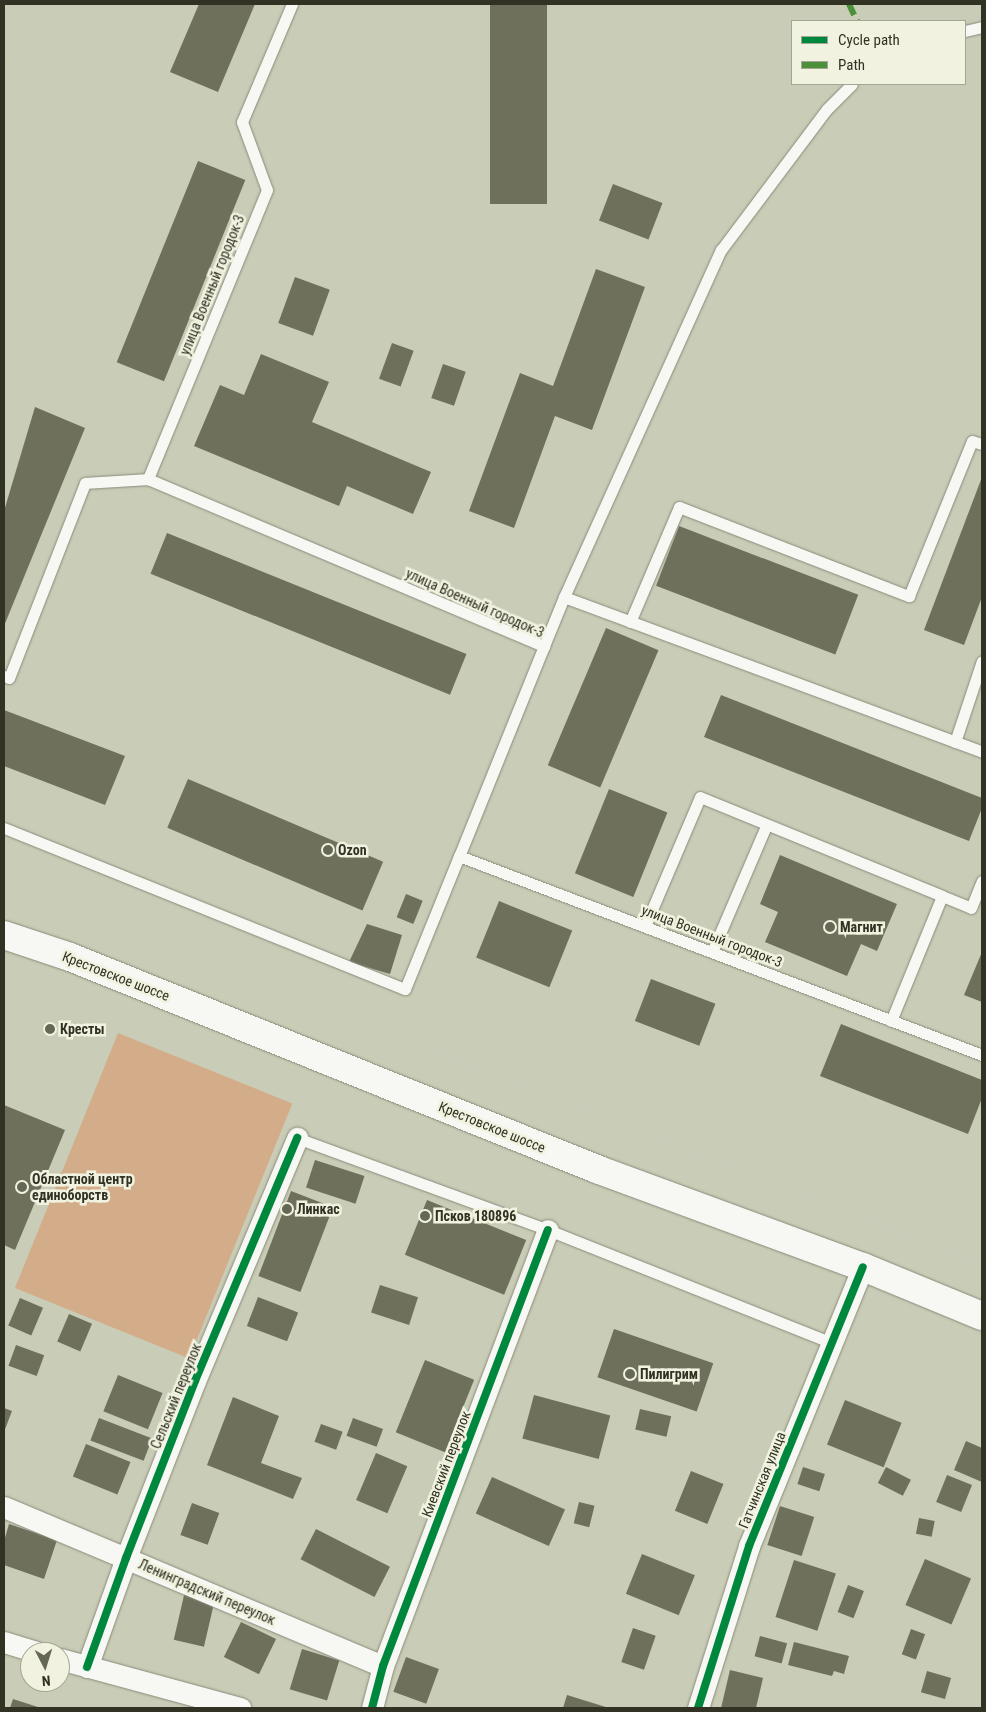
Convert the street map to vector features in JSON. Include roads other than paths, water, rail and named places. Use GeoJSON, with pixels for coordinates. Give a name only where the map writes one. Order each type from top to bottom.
{"type":"FeatureCollection","features":[{"type":"Feature","properties":{"kind":"main road","name":"Крестовское шоссе"},"geometry":{"type":"LineString","coordinates":[[4,935],[70,957],[599,1170],[863,1267],[982,1316]]}},
{"type":"Feature","properties":{"kind":"street","name":"Сельский переулок"},"geometry":{"type":"LineString","coordinates":[[88,1667],[126,1558],[195,1381],[297,1138]]}},
{"type":"Feature","properties":{"kind":"street","name":"Киевский переулок"},"geometry":{"type":"LineString","coordinates":[[372,1708],[384,1666],[548,1230]]}},
{"type":"Feature","properties":{"kind":"street","name":"Гатчинская улица"},"geometry":{"type":"LineString","coordinates":[[698,1708],[749,1546],[863,1267]]}},
{"type":"Feature","properties":{"kind":"street","name":"Ленинградский переулок"},"geometry":{"type":"LineString","coordinates":[[4,1507],[384,1666]]}},
{"type":"Feature","properties":{"kind":"street"},"geometry":{"type":"LineString","coordinates":[[4,1642],[20,1647]]}},
{"type":"Feature","properties":{"kind":"street"},"geometry":{"type":"LineString","coordinates":[[70,1662],[240,1708]]}},
{"type":"Feature","properties":{"kind":"lane","name":"улица Военный городок-3"},"geometry":{"type":"LineString","coordinates":[[292,4],[242,122],[268,190],[148,480],[544,646],[459,856],[982,1055]]}},
{"type":"Feature","properties":{"kind":"lane"},"geometry":{"type":"LineString","coordinates":[[966,31],[982,27]]}},
{"type":"Feature","properties":{"kind":"lane"},"geometry":{"type":"LineString","coordinates":[[544,646],[564,597],[721,250],[828,109],[851,85]]}},
{"type":"Feature","properties":{"kind":"lane"},"geometry":{"type":"LineString","coordinates":[[630,622],[679,506],[909,596],[972,441],[982,444]]}},
{"type":"Feature","properties":{"kind":"lane"},"geometry":{"type":"LineString","coordinates":[[4,676],[9,678],[85,483],[148,480]]}},
{"type":"Feature","properties":{"kind":"lane"},"geometry":{"type":"LineString","coordinates":[[564,597],[982,752]]}},
{"type":"Feature","properties":{"kind":"lane"},"geometry":{"type":"LineString","coordinates":[[955,742],[982,661]]}},
{"type":"Feature","properties":{"kind":"lane"},"geometry":{"type":"LineString","coordinates":[[644,926],[700,797],[766,826],[971,908],[982,881]]}},
{"type":"Feature","properties":{"kind":"lane"},"geometry":{"type":"LineString","coordinates":[[712,952],[766,826]]}},
{"type":"Feature","properties":{"kind":"lane"},"geometry":{"type":"LineString","coordinates":[[4,828],[405,989],[459,856]]}},
{"type":"Feature","properties":{"kind":"lane"},"geometry":{"type":"LineString","coordinates":[[891,1021],[942,896]]}},
{"type":"Feature","properties":{"kind":"lane"},"geometry":{"type":"LineString","coordinates":[[297,1138],[548,1230],[832,1343]]}},
{"type":"Feature","properties":{"kind":"place","name":"Ozon"},"geometry":{"type":"Point","coordinates":[328,850]}},
{"type":"Feature","properties":{"kind":"place","name":"Магнит"},"geometry":{"type":"Point","coordinates":[830,927]}},
{"type":"Feature","properties":{"kind":"place","name":"Кресты"},"geometry":{"type":"Point","coordinates":[50,1029]}},
{"type":"Feature","properties":{"kind":"place","name":"Областной центр единоборств"},"geometry":{"type":"Point","coordinates":[22,1187]}},
{"type":"Feature","properties":{"kind":"place","name":"Линкас"},"geometry":{"type":"Point","coordinates":[287,1209]}},
{"type":"Feature","properties":{"kind":"place","name":"Псков 180896"},"geometry":{"type":"Point","coordinates":[425,1216]}},
{"type":"Feature","properties":{"kind":"place","name":"Пилигрим"},"geometry":{"type":"Point","coordinates":[630,1374]}}]}
